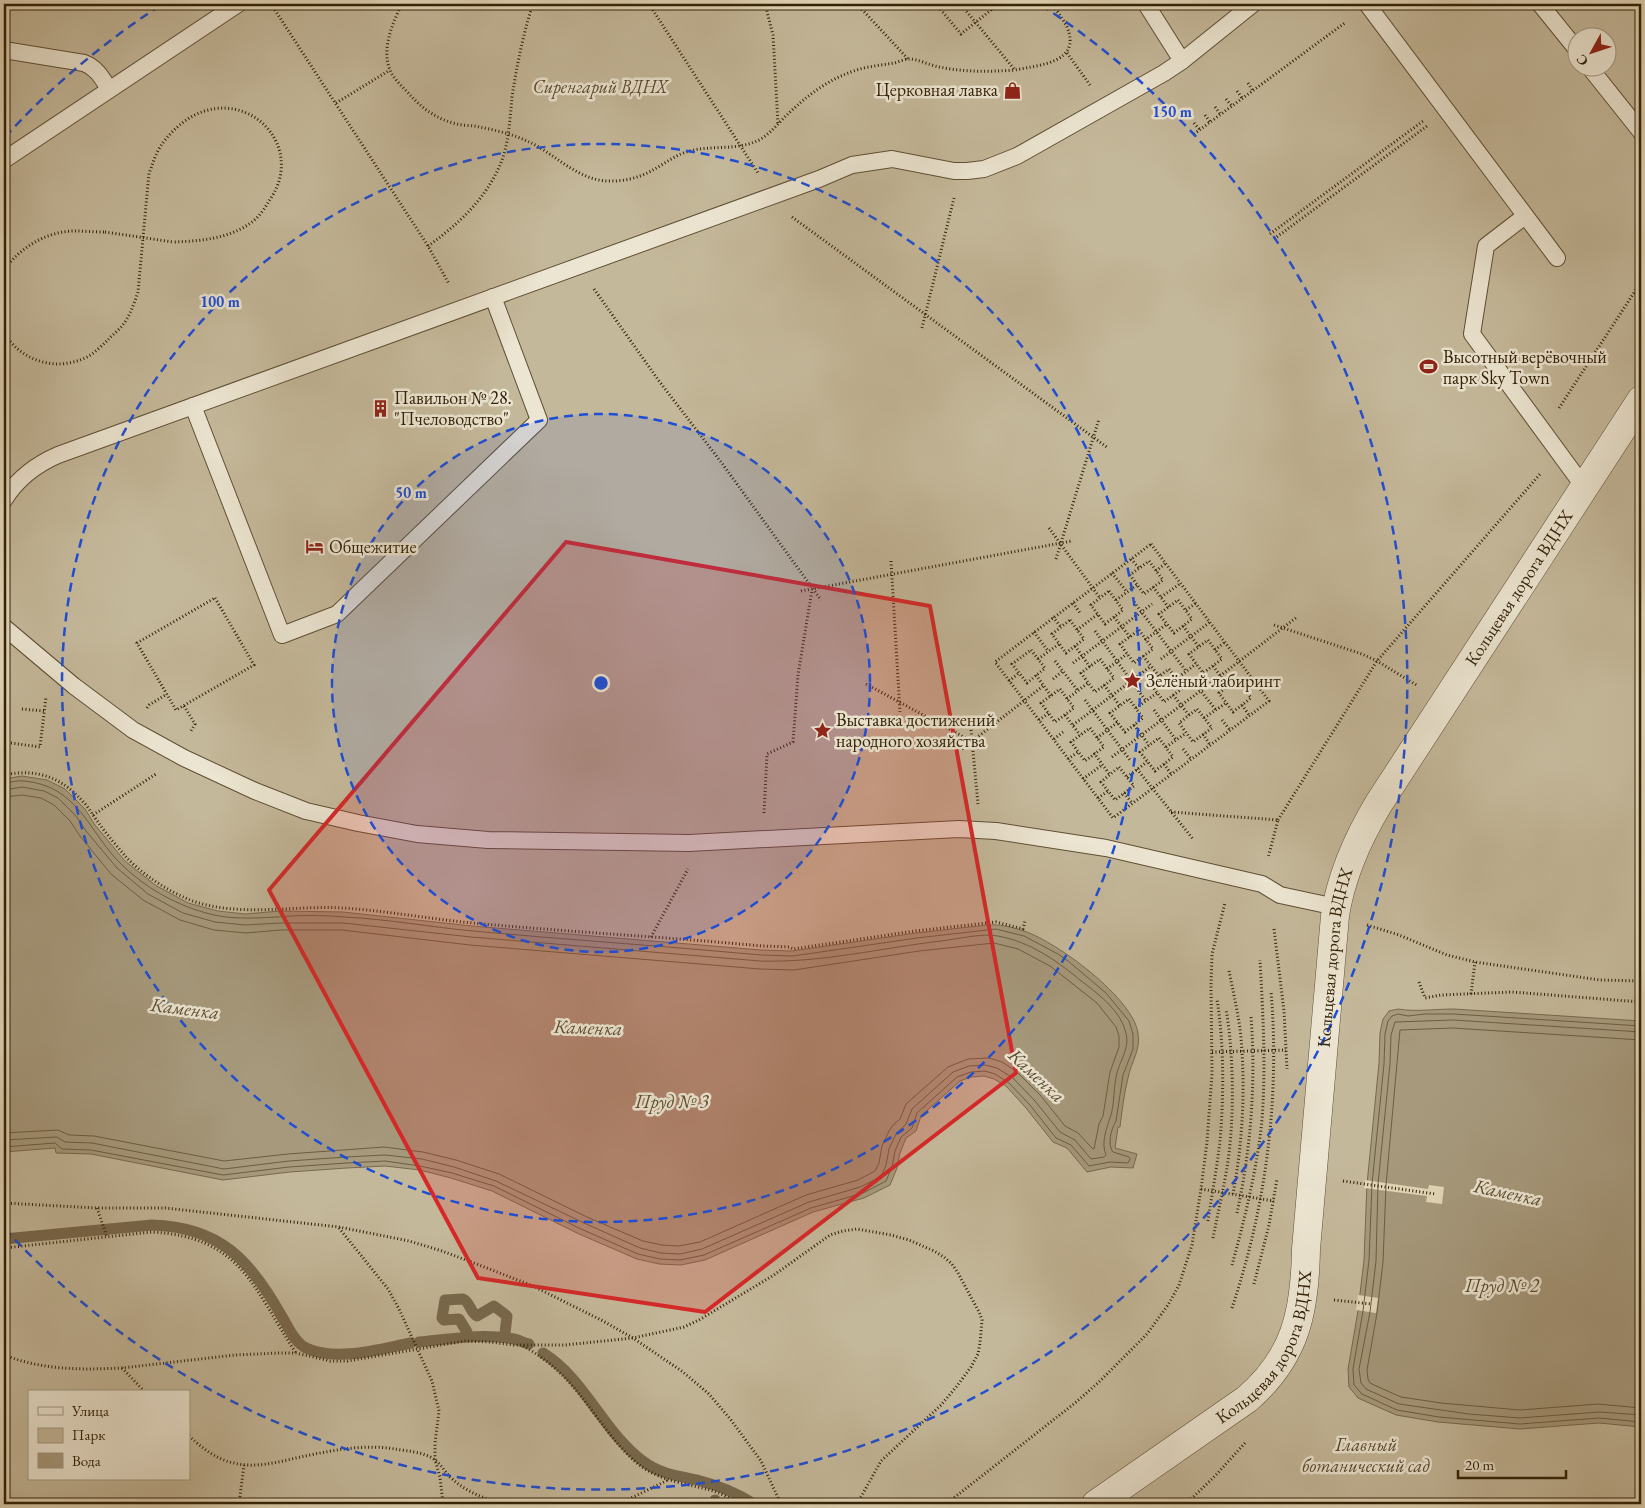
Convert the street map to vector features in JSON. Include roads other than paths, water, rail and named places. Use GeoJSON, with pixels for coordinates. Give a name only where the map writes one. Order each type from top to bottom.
{"type":"FeatureCollection","features":[{"type":"Feature","properties":{"kind":"street","name":"Кольцевая дорога ВДНХ"},"geometry":{"type":"LineString","coordinates":[[1096,1504],[1247,1399],[1268,1380],[1284,1358],[1295,1331],[1304,1290],[1335,911],[1342,882],[1353,851],[1366,826],[1444,702],[1641,400]]}},
{"type":"Feature","properties":{"kind":"lane"},"geometry":{"type":"LineString","coordinates":[[4,160],[238,4]]}},
{"type":"Feature","properties":{"kind":"lane"},"geometry":{"type":"LineString","coordinates":[[1146,4],[1182,61]]}},
{"type":"Feature","properties":{"kind":"lane"},"geometry":{"type":"LineString","coordinates":[[4,500],[28,472],[42,462],[493,296],[773,196],[852,165],[892,159],[961,171],[984,169],[1007,161],[1151,81],[1182,61],[1254,4]]}},
{"type":"Feature","properties":{"kind":"lane"},"geometry":{"type":"LineString","coordinates":[[1368,4],[1557,258]]}},
{"type":"Feature","properties":{"kind":"lane"},"geometry":{"type":"LineString","coordinates":[[1540,4],[1568,39]]}},
{"type":"Feature","properties":{"kind":"lane"},"geometry":{"type":"LineString","coordinates":[[4,50],[84,63],[97,71],[110,89]]}},
{"type":"Feature","properties":{"kind":"lane"},"geometry":{"type":"LineString","coordinates":[[1598,78],[1641,132]]}},
{"type":"Feature","properties":{"kind":"lane"},"geometry":{"type":"LineString","coordinates":[[1525,216],[1486,246],[1472,334],[1584,487]]}},
{"type":"Feature","properties":{"kind":"lane"},"geometry":{"type":"LineString","coordinates":[[193,406],[282,635],[337,614],[539,420],[493,296]]}},
{"type":"Feature","properties":{"kind":"lane"},"geometry":{"type":"LineString","coordinates":[[4,627],[62,676],[133,730],[184,758],[255,791],[306,811],[350,821],[417,834],[488,840],[659,843],[959,828],[1106,848],[1262,884],[1280,895],[1335,911]]}},
{"type":"Feature","properties":{"kind":"water","name":"Пруд № 3"},"geometry":{"type":"Polygon","coordinates":[[[22,776],[47,780],[65,789],[85,809],[95,825],[125,861],[155,885],[188,903],[218,911],[245,914],[280,911],[343,912],[472,926],[792,951],[987,925],[1006,926],[1024,931],[1055,947],[1092,973],[1123,1004],[1133,1019],[1139,1039],[1129,1072],[1115,1148],[1137,1154],[1133,1168],[1111,1167],[1087,1172],[1067,1148],[1053,1142],[1006,1086],[984,1076],[971,1077],[960,1081],[921,1116],[916,1131],[906,1138],[890,1185],[864,1198],[813,1212],[705,1260],[681,1265],[659,1264],[637,1259],[579,1234],[492,1191],[420,1170],[385,1166],[290,1172],[223,1180],[91,1154],[56,1153],[55,1148],[4,1152],[4,779],[22,776]]]}},
{"type":"Feature","properties":{"kind":"water","name":"Пруд № 2"},"geometry":{"type":"Polygon","coordinates":[[[1398,1009],[1454,1009],[1641,1021],[1641,1427],[1599,1423],[1520,1429],[1438,1422],[1396,1415],[1358,1398],[1349,1387],[1348,1369],[1364,1260],[1367,1184],[1379,1063],[1380,1033],[1383,1019],[1389,1011],[1398,1009]]]}},
{"type":"Feature","properties":{"kind":"waterway"},"geometry":{"type":"LineString","coordinates":[[4,1239],[152,1225],[176,1227],[196,1232],[215,1240],[244,1263],[269,1295],[295,1338],[306,1348],[318,1352],[345,1354],[411,1343]]}},
{"type":"Feature","properties":{"kind":"waterway"},"geometry":{"type":"LineString","coordinates":[[467,1332],[459,1319],[444,1320],[442,1318],[445,1300],[463,1299],[477,1316],[494,1306],[507,1316],[505,1333]]}},
{"type":"Feature","properties":{"kind":"waterway"},"geometry":{"type":"LineString","coordinates":[[419,1342],[467,1337],[503,1337],[529,1344]]}},
{"type":"Feature","properties":{"kind":"waterway"},"geometry":{"type":"LineString","coordinates":[[543,1353],[571,1377],[617,1436],[644,1462],[663,1472],[719,1487],[741,1496],[754,1504]]}},
{"type":"Feature","properties":{"kind":"place","name":"Церковная лавка"},"geometry":{"type":"Point","coordinates":[1012,90]}},
{"type":"Feature","properties":{"kind":"place","name":"Высотный верёвочный парк Sky Town"},"geometry":{"type":"Point","coordinates":[1429,367]}},
{"type":"Feature","properties":{"kind":"place","name":"Павильон № 28. \"Пчеловодство\""},"geometry":{"type":"Point","coordinates":[380,408]}},
{"type":"Feature","properties":{"kind":"place","name":"Общежитие"},"geometry":{"type":"Point","coordinates":[315,547]}},
{"type":"Feature","properties":{"kind":"place","name":"Зелёный лабиринт"},"geometry":{"type":"Point","coordinates":[1132,681]}},
{"type":"Feature","properties":{"kind":"place","name":"Выставка достижений народного хозяйства"},"geometry":{"type":"Point","coordinates":[822,730]}},
{"type":"Feature","properties":{"kind":"park label","name":"Сиренгарий ВДНХ"},"geometry":{"type":"Point","coordinates":[600,87]}},
{"type":"Feature","properties":{"kind":"park label","name":"Главный ботанический сад"},"geometry":{"type":"Point","coordinates":[1366,1455]}},
{"type":"Feature","properties":{"kind":"water label","name":"Каменка"},"geometry":{"type":"Point","coordinates":[185,1008]}},
{"type":"Feature","properties":{"kind":"water label","name":"Каменка"},"geometry":{"type":"Point","coordinates":[588,1027]}},
{"type":"Feature","properties":{"kind":"water label","name":"Каменка"},"geometry":{"type":"Point","coordinates":[1037,1075]}},
{"type":"Feature","properties":{"kind":"water label","name":"Каменка"},"geometry":{"type":"Point","coordinates":[1508,1192]}}]}
